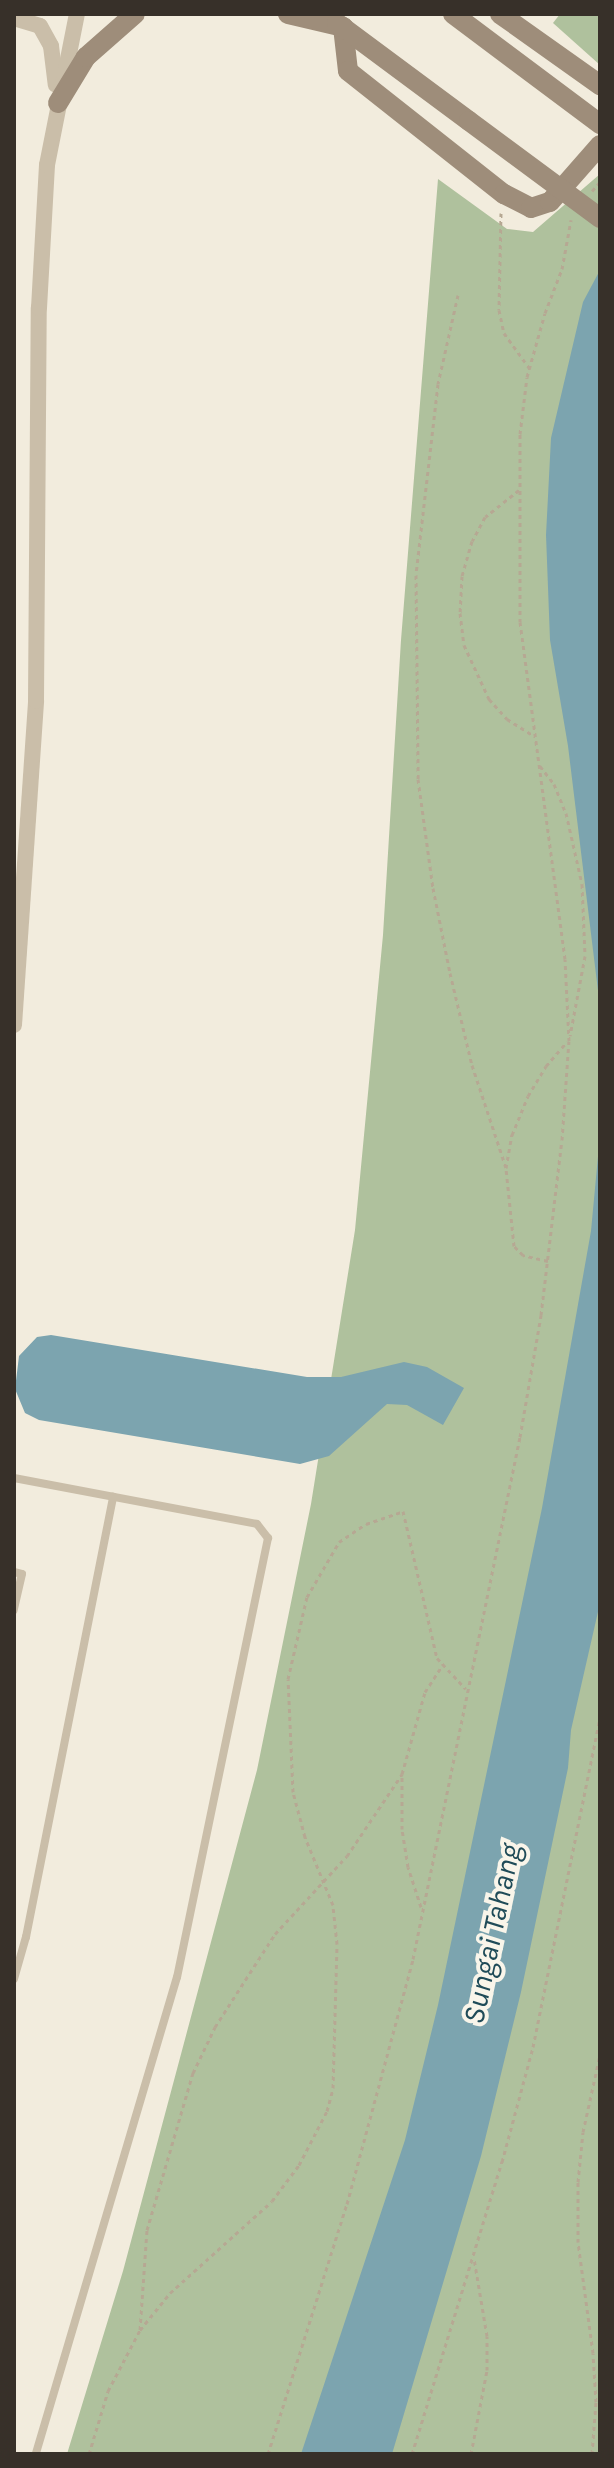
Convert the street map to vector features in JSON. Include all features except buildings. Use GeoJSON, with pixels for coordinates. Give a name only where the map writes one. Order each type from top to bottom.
{"type":"FeatureCollection","features":[{"type":"Feature","properties":{"kind":"street"},"geometry":{"type":"LineString","coordinates":[[14,1025],[36,701],[39,308],[47,165],[77,14]]}},
{"type":"Feature","properties":{"kind":"street"},"geometry":{"type":"LineString","coordinates":[[58,103],[86,57],[135,14]]}},
{"type":"Feature","properties":{"kind":"street"},"geometry":{"type":"LineString","coordinates":[[288,14],[343,27]]}},
{"type":"Feature","properties":{"kind":"street"},"geometry":{"type":"LineString","coordinates":[[325,14],[600,218]]}},
{"type":"Feature","properties":{"kind":"street"},"geometry":{"type":"LineString","coordinates":[[453,14],[525,71],[600,124]]}},
{"type":"Feature","properties":{"kind":"street"},"geometry":{"type":"LineString","coordinates":[[500,14],[600,85]]}},
{"type":"Feature","properties":{"kind":"street"},"geometry":{"type":"LineString","coordinates":[[14,18],[40,26],[51,46],[58,103]]}},
{"type":"Feature","properties":{"kind":"street"},"geometry":{"type":"LineString","coordinates":[[343,27],[348,71],[504,194],[531,208],[550,202],[600,145]]}},
{"type":"Feature","properties":{"kind":"lane"},"geometry":{"type":"LineString","coordinates":[[14,1478],[257,1524],[268,1538],[177,1977],[36,2454]]}},
{"type":"Feature","properties":{"kind":"lane"},"geometry":{"type":"LineString","coordinates":[[14,1979],[26,1937],[113,1497]]}},
{"type":"Feature","properties":{"kind":"lane"},"geometry":{"type":"LineString","coordinates":[[14,1572],[22,1574],[14,1610]]}},
{"type":"Feature","properties":{"kind":"path"},"geometry":{"type":"LineString","coordinates":[[588,197],[600,182]]}},
{"type":"Feature","properties":{"kind":"path"},"geometry":{"type":"LineString","coordinates":[[504,194],[499,224],[499,310],[504,333],[530,369]]}},
{"type":"Feature","properties":{"kind":"path"},"geometry":{"type":"LineString","coordinates":[[268,2454],[374,2112],[413,1959],[520,1437],[548,1261],[562,1140],[569,1041],[565,959],[520,622],[520,434],[530,369],[545,313],[562,269],[571,221],[579,209]]}},
{"type":"Feature","properties":{"kind":"path"},"geometry":{"type":"LineString","coordinates":[[458,295],[438,384],[417,559],[414,668],[418,779],[433,888],[450,973],[472,1065],[506,1168],[514,1246],[523,1255],[548,1261]]}},
{"type":"Feature","properties":{"kind":"path"},"geometry":{"type":"LineString","coordinates":[[519,490],[485,517],[472,541],[462,576],[460,613],[464,645],[489,699],[507,719],[534,736]]}},
{"type":"Feature","properties":{"kind":"path"},"geometry":{"type":"LineString","coordinates":[[506,1168],[512,1135],[528,1096],[546,1066],[569,1041],[582,988],[586,922],[576,845],[554,784],[538,763]]}},
{"type":"Feature","properties":{"kind":"path"},"geometry":{"type":"LineString","coordinates":[[89,2454],[108,2391],[140,2330],[170,2293],[272,2201],[299,2165],[327,2111],[333,2088],[338,1977],[333,1905],[305,1837],[293,1792],[288,1679],[307,1597],[339,1542],[366,1524],[403,1511],[421,1577],[432,1640],[443,1664],[467,1690]]}},
{"type":"Feature","properties":{"kind":"path"},"geometry":{"type":"LineString","coordinates":[[140,2330],[147,2230],[193,2073],[242,1980],[275,1934],[373,1821],[402,1774],[425,1692],[443,1664]]}},
{"type":"Feature","properties":{"kind":"path"},"geometry":{"type":"LineString","coordinates":[[412,2454],[474,2254],[533,2047],[600,1718]]}},
{"type":"Feature","properties":{"kind":"path"},"geometry":{"type":"LineString","coordinates":[[402,1774],[404,1842],[421,1907]]}},
{"type":"Feature","properties":{"kind":"path"},"geometry":{"type":"LineString","coordinates":[[592,2454],[594,2365],[578,2242],[578,2182],[583,2132],[600,2055]]}},
{"type":"Feature","properties":{"kind":"path"},"geometry":{"type":"LineString","coordinates":[[471,2454],[487,2370],[487,2336],[474,2254]]}},
{"type":"Feature","properties":{"kind":"green space"},"geometry":{"type":"Polygon","coordinates":[[[560,14],[600,14],[600,65],[553,23],[560,14]]]}},
{"type":"Feature","properties":{"kind":"green space"},"geometry":{"type":"Polygon","coordinates":[[[600,174],[600,2454],[67,2454],[123,2271],[257,1770],[311,1504],[355,1230],[383,935],[401,640],[438,179],[507,229],[533,232],[600,174]]]}},
{"type":"Feature","properties":{"kind":"water"},"geometry":{"type":"Polygon","coordinates":[[[600,270],[600,1007],[568,746],[550,640],[546,535],[551,438],[583,302],[600,270]]]}},
{"type":"Feature","properties":{"kind":"water","name":"Sungai Tahang"},"geometry":{"type":"Polygon","coordinates":[[[600,1135],[600,1603],[571,1730],[568,1768],[521,1992],[481,2156],[392,2454],[301,2454],[405,2140],[438,2005],[542,1508],[591,1231],[600,1135]]]}},
{"type":"Feature","properties":{"kind":"water"},"geometry":{"type":"Polygon","coordinates":[[[51,1335],[307,1377],[341,1377],[404,1362],[427,1367],[464,1388],[443,1425],[407,1405],[387,1404],[329,1456],[300,1464],[39,1420],[25,1413],[15,1389],[19,1356],[37,1337],[51,1335]]]}}]}
